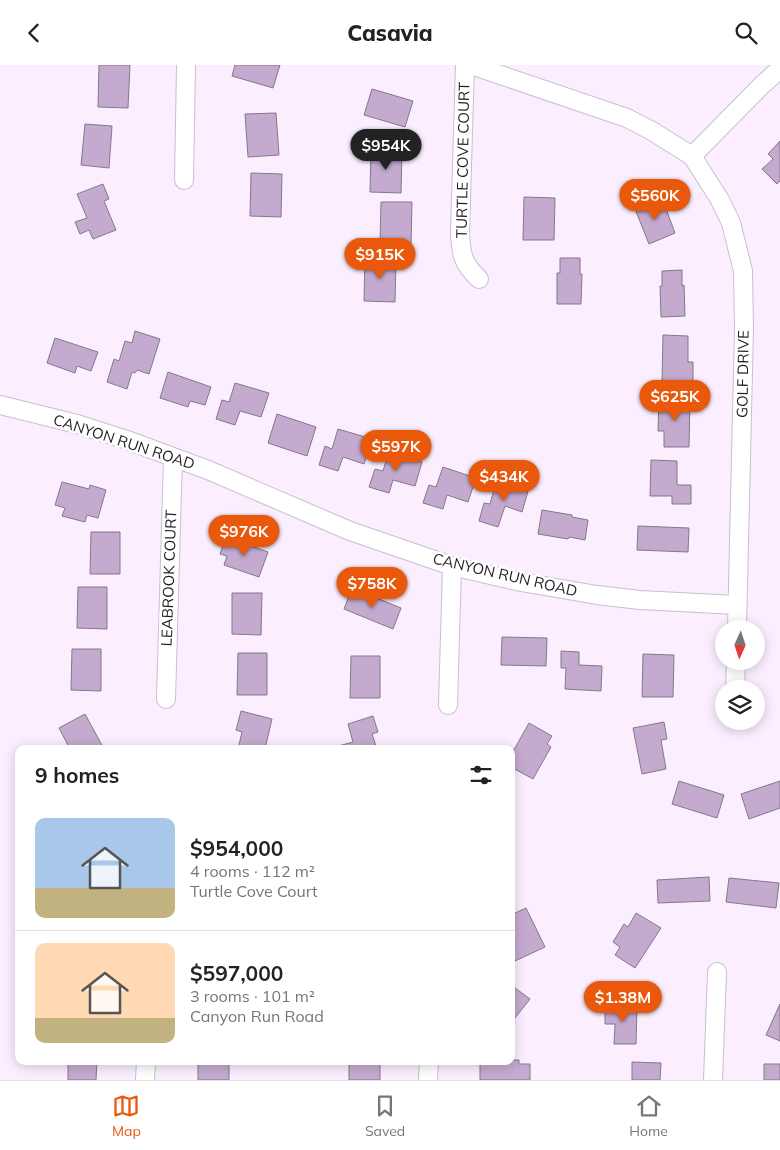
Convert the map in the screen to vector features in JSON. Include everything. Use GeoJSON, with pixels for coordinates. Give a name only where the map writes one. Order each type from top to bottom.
{"type":"FeatureCollection","features":[{"type":"Feature","properties":{"kind":"street"},"geometry":{"type":"LineString","coordinates":[[184,180],[186,65]]}},
{"type":"Feature","properties":{"kind":"street","name":"TURTLE COVE COURT"},"geometry":{"type":"LineString","coordinates":[[465,65],[460,239],[464,260],[470,270],[480,279]]}},
{"type":"Feature","properties":{"kind":"street"},"geometry":{"type":"LineString","coordinates":[[471,65],[627,119],[652,131],[692,156],[780,69]]}},
{"type":"Feature","properties":{"kind":"street","name":"GOLF DRIVE"},"geometry":{"type":"LineString","coordinates":[[692,156],[720,200],[731,223],[743,271],[744,328],[737,620]]}},
{"type":"Feature","properties":{"kind":"street","name":"CANYON RUN ROAD"},"geometry":{"type":"LineString","coordinates":[[0,405],[127,440],[208,470],[350,531],[452,566],[521,582],[597,595],[640,600],[737,605]]}},
{"type":"Feature","properties":{"kind":"street","name":"LEABROOK COURT"},"geometry":{"type":"LineString","coordinates":[[166,699],[173,457]]}},
{"type":"Feature","properties":{"kind":"street"},"geometry":{"type":"LineString","coordinates":[[448,705],[452,566]]}},
{"type":"Feature","properties":{"kind":"street"},"geometry":{"type":"LineString","coordinates":[[713,1080],[716,972]]}},
{"type":"Feature","properties":{"kind":"street"},"geometry":{"type":"LineString","coordinates":[[145,1080],[146,1065]]}},
{"type":"Feature","properties":{"kind":"street"},"geometry":{"type":"LineString","coordinates":[[428,1080],[429,1065]]}},
{"type":"Feature","properties":{"kind":"building"},"geometry":{"type":"Polygon","coordinates":[[[99,65],[130,65],[128,108],[98,107],[99,65]]]}},
{"type":"Feature","properties":{"kind":"building"},"geometry":{"type":"Polygon","coordinates":[[[235,65],[280,65],[273,88],[232,76],[235,65]]]}},
{"type":"Feature","properties":{"kind":"building"},"geometry":{"type":"Polygon","coordinates":[[[372,89],[413,101],[405,127],[364,115],[372,89]]]}},
{"type":"Feature","properties":{"kind":"building"},"geometry":{"type":"Polygon","coordinates":[[[276,113],[279,155],[248,157],[245,114],[276,113]]]}},
{"type":"Feature","properties":{"kind":"building"},"geometry":{"type":"Polygon","coordinates":[[[85,124],[112,126],[109,168],[81,165],[85,124]]]}},
{"type":"Feature","properties":{"kind":"building"},"geometry":{"type":"Polygon","coordinates":[[[780,141],[780,181],[777,184],[762,169],[773,159],[768,154],[780,141]]]}},
{"type":"Feature","properties":{"kind":"building"},"geometry":{"type":"Polygon","coordinates":[[[371,149],[402,150],[401,193],[370,192],[371,149]]]}},
{"type":"Feature","properties":{"kind":"building"},"geometry":{"type":"Polygon","coordinates":[[[251,173],[282,174],[281,217],[250,216],[251,173]]]}},
{"type":"Feature","properties":{"kind":"building"},"geometry":{"type":"Polygon","coordinates":[[[103,184],[109,199],[104,201],[116,230],[93,239],[89,230],[80,234],[75,222],[87,218],[77,194],[103,184]]]}},
{"type":"Feature","properties":{"kind":"building"},"geometry":{"type":"Polygon","coordinates":[[[524,197],[555,198],[554,240],[523,240],[524,197]]]}},
{"type":"Feature","properties":{"kind":"building"},"geometry":{"type":"Polygon","coordinates":[[[662,198],[675,233],[649,244],[635,209],[662,198]]]}},
{"type":"Feature","properties":{"kind":"building"},"geometry":{"type":"Polygon","coordinates":[[[381,202],[412,202],[411,245],[380,244],[381,202]]]}},
{"type":"Feature","properties":{"kind":"building"},"geometry":{"type":"Polygon","coordinates":[[[365,258],[396,259],[395,302],[364,301],[365,258]]]}},
{"type":"Feature","properties":{"kind":"building"},"geometry":{"type":"Polygon","coordinates":[[[560,258],[580,258],[580,274],[582,274],[581,304],[557,304],[557,273],[560,273],[560,258]]]}},
{"type":"Feature","properties":{"kind":"building"},"geometry":{"type":"Polygon","coordinates":[[[682,270],[685,316],[661,317],[660,286],[662,286],[662,271],[682,270]]]}},
{"type":"Feature","properties":{"kind":"building"},"geometry":{"type":"Polygon","coordinates":[[[135,331],[160,339],[149,374],[137,370],[135,373],[132,372],[127,389],[107,382],[114,359],[119,361],[125,341],[132,343],[135,331]]]}},
{"type":"Feature","properties":{"kind":"building"},"geometry":{"type":"Polygon","coordinates":[[[663,335],[688,336],[688,362],[693,362],[693,384],[662,383],[663,335]]]}},
{"type":"Feature","properties":{"kind":"building"},"geometry":{"type":"Polygon","coordinates":[[[55,338],[98,352],[91,371],[77,366],[75,373],[47,363],[55,338]]]}},
{"type":"Feature","properties":{"kind":"building"},"geometry":{"type":"Polygon","coordinates":[[[168,372],[211,387],[205,405],[190,401],[188,407],[160,398],[168,372]]]}},
{"type":"Feature","properties":{"kind":"building"},"geometry":{"type":"Polygon","coordinates":[[[235,383],[269,393],[261,417],[240,411],[235,425],[216,419],[222,400],[229,402],[235,383]]]}},
{"type":"Feature","properties":{"kind":"building"},"geometry":{"type":"Polygon","coordinates":[[[659,398],[690,399],[689,447],[664,447],[664,431],[658,431],[659,398]]]}},
{"type":"Feature","properties":{"kind":"building"},"geometry":{"type":"Polygon","coordinates":[[[277,414],[316,427],[307,456],[268,443],[277,414]]]}},
{"type":"Feature","properties":{"kind":"building"},"geometry":{"type":"Polygon","coordinates":[[[338,429],[372,439],[364,464],[343,457],[338,471],[319,465],[325,446],[332,449],[338,429]]]}},
{"type":"Feature","properties":{"kind":"building"},"geometry":{"type":"Polygon","coordinates":[[[389,451],[422,462],[415,486],[393,480],[389,493],[369,487],[375,469],[383,471],[389,451]]]}},
{"type":"Feature","properties":{"kind":"building"},"geometry":{"type":"Polygon","coordinates":[[[651,460],[677,461],[677,485],[691,485],[691,504],[672,504],[672,496],[650,496],[651,460]]]}},
{"type":"Feature","properties":{"kind":"building"},"geometry":{"type":"Polygon","coordinates":[[[443,467],[476,478],[468,502],[447,495],[443,509],[423,503],[429,485],[436,487],[443,467]]]}},
{"type":"Feature","properties":{"kind":"building"},"geometry":{"type":"Polygon","coordinates":[[[497,479],[529,488],[522,512],[505,506],[498,527],[479,521],[484,503],[490,504],[497,479]]]}},
{"type":"Feature","properties":{"kind":"building"},"geometry":{"type":"Polygon","coordinates":[[[62,482],[89,489],[90,485],[106,490],[98,518],[87,515],[85,522],[62,516],[65,508],[55,505],[62,482]]]}},
{"type":"Feature","properties":{"kind":"building"},"geometry":{"type":"Polygon","coordinates":[[[542,510],[588,520],[585,540],[538,534],[542,510]]]}},
{"type":"Feature","properties":{"kind":"building"},"geometry":{"type":"Polygon","coordinates":[[[638,526],[689,528],[688,552],[637,550],[638,526]]]}},
{"type":"Feature","properties":{"kind":"building"},"geometry":{"type":"Polygon","coordinates":[[[91,532],[120,532],[120,574],[90,574],[91,532]]]}},
{"type":"Feature","properties":{"kind":"building"},"geometry":{"type":"Polygon","coordinates":[[[226,537],[268,552],[259,577],[224,565],[227,556],[220,554],[226,537]]]}},
{"type":"Feature","properties":{"kind":"building"},"geometry":{"type":"Polygon","coordinates":[[[78,587],[107,587],[107,629],[77,628],[78,587]]]}},
{"type":"Feature","properties":{"kind":"building"},"geometry":{"type":"Polygon","coordinates":[[[352,588],[401,608],[393,629],[344,609],[352,588]]]}},
{"type":"Feature","properties":{"kind":"building"},"geometry":{"type":"Polygon","coordinates":[[[232,593],[262,593],[261,635],[232,634],[232,593]]]}},
{"type":"Feature","properties":{"kind":"building"},"geometry":{"type":"Polygon","coordinates":[[[502,637],[547,638],[546,666],[501,665],[502,637]]]}},
{"type":"Feature","properties":{"kind":"building"},"geometry":{"type":"Polygon","coordinates":[[[72,649],[101,649],[101,691],[71,690],[72,649]]]}},
{"type":"Feature","properties":{"kind":"building"},"geometry":{"type":"Polygon","coordinates":[[[561,651],[579,652],[579,665],[602,666],[601,691],[565,689],[566,668],[561,668],[561,651]]]}},
{"type":"Feature","properties":{"kind":"building"},"geometry":{"type":"Polygon","coordinates":[[[238,653],[267,653],[267,695],[237,695],[238,653]]]}},
{"type":"Feature","properties":{"kind":"building"},"geometry":{"type":"Polygon","coordinates":[[[643,654],[674,655],[673,697],[642,697],[643,654]]]}},
{"type":"Feature","properties":{"kind":"building"},"geometry":{"type":"Polygon","coordinates":[[[351,656],[380,656],[380,698],[350,698],[351,656]]]}},
{"type":"Feature","properties":{"kind":"building"},"geometry":{"type":"Polygon","coordinates":[[[241,711],[272,719],[266,745],[239,745],[242,732],[236,730],[241,711]]]}},
{"type":"Feature","properties":{"kind":"building"},"geometry":{"type":"Polygon","coordinates":[[[85,714],[102,745],[68,745],[59,728],[85,714]]]}},
{"type":"Feature","properties":{"kind":"building"},"geometry":{"type":"Polygon","coordinates":[[[373,716],[378,732],[372,734],[376,745],[342,745],[353,742],[348,724],[373,716]]]}},
{"type":"Feature","properties":{"kind":"building"},"geometry":{"type":"Polygon","coordinates":[[[664,722],[667,739],[661,740],[666,769],[642,774],[633,728],[664,722]]]}},
{"type":"Feature","properties":{"kind":"building"},"geometry":{"type":"Polygon","coordinates":[[[529,723],[552,736],[547,744],[551,747],[533,779],[515,769],[515,748],[529,723]]]}},
{"type":"Feature","properties":{"kind":"building"},"geometry":{"type":"Polygon","coordinates":[[[679,781],[724,795],[717,818],[672,804],[679,781]]]}},
{"type":"Feature","properties":{"kind":"building"},"geometry":{"type":"Polygon","coordinates":[[[780,781],[780,808],[749,819],[741,794],[780,781]]]}},
{"type":"Feature","properties":{"kind":"building"},"geometry":{"type":"Polygon","coordinates":[[[709,877],[710,901],[658,903],[657,880],[709,877]]]}},
{"type":"Feature","properties":{"kind":"building"},"geometry":{"type":"Polygon","coordinates":[[[729,878],[779,883],[776,908],[726,902],[729,878]]]}},
{"type":"Feature","properties":{"kind":"building"},"geometry":{"type":"Polygon","coordinates":[[[526,908],[545,947],[515,961],[515,913],[526,908]]]}},
{"type":"Feature","properties":{"kind":"building"},"geometry":{"type":"Polygon","coordinates":[[[636,913],[661,928],[635,968],[615,955],[620,947],[613,942],[624,924],[628,927],[636,913]]]}},
{"type":"Feature","properties":{"kind":"building"},"geometry":{"type":"Polygon","coordinates":[[[515,988],[530,999],[515,1018],[515,988]]]}},
{"type":"Feature","properties":{"kind":"building"},"geometry":{"type":"Polygon","coordinates":[[[780,1004],[780,1041],[766,1035],[780,1004]]]}},
{"type":"Feature","properties":{"kind":"building"},"geometry":{"type":"Polygon","coordinates":[[[605,1006],[637,1007],[636,1044],[614,1044],[615,1024],[605,1024],[605,1006]]]}},
{"type":"Feature","properties":{"kind":"building"},"geometry":{"type":"Polygon","coordinates":[[[515,1060],[519,1060],[519,1064],[530,1064],[530,1080],[480,1080],[480,1065],[515,1065],[515,1060]]]}},
{"type":"Feature","properties":{"kind":"building"},"geometry":{"type":"Polygon","coordinates":[[[632,1062],[661,1063],[660,1080],[632,1080],[632,1062]]]}},
{"type":"Feature","properties":{"kind":"building"},"geometry":{"type":"Polygon","coordinates":[[[764,1064],[780,1064],[780,1080],[764,1080],[764,1064]]]}},
{"type":"Feature","properties":{"kind":"building"},"geometry":{"type":"Polygon","coordinates":[[[68,1065],[97,1065],[96,1080],[68,1080],[68,1065]]]}},
{"type":"Feature","properties":{"kind":"building"},"geometry":{"type":"Polygon","coordinates":[[[198,1065],[229,1065],[229,1080],[198,1080],[198,1065]]]}},
{"type":"Feature","properties":{"kind":"building"},"geometry":{"type":"Polygon","coordinates":[[[349,1065],[380,1065],[380,1080],[349,1080],[349,1065]]]}}]}
